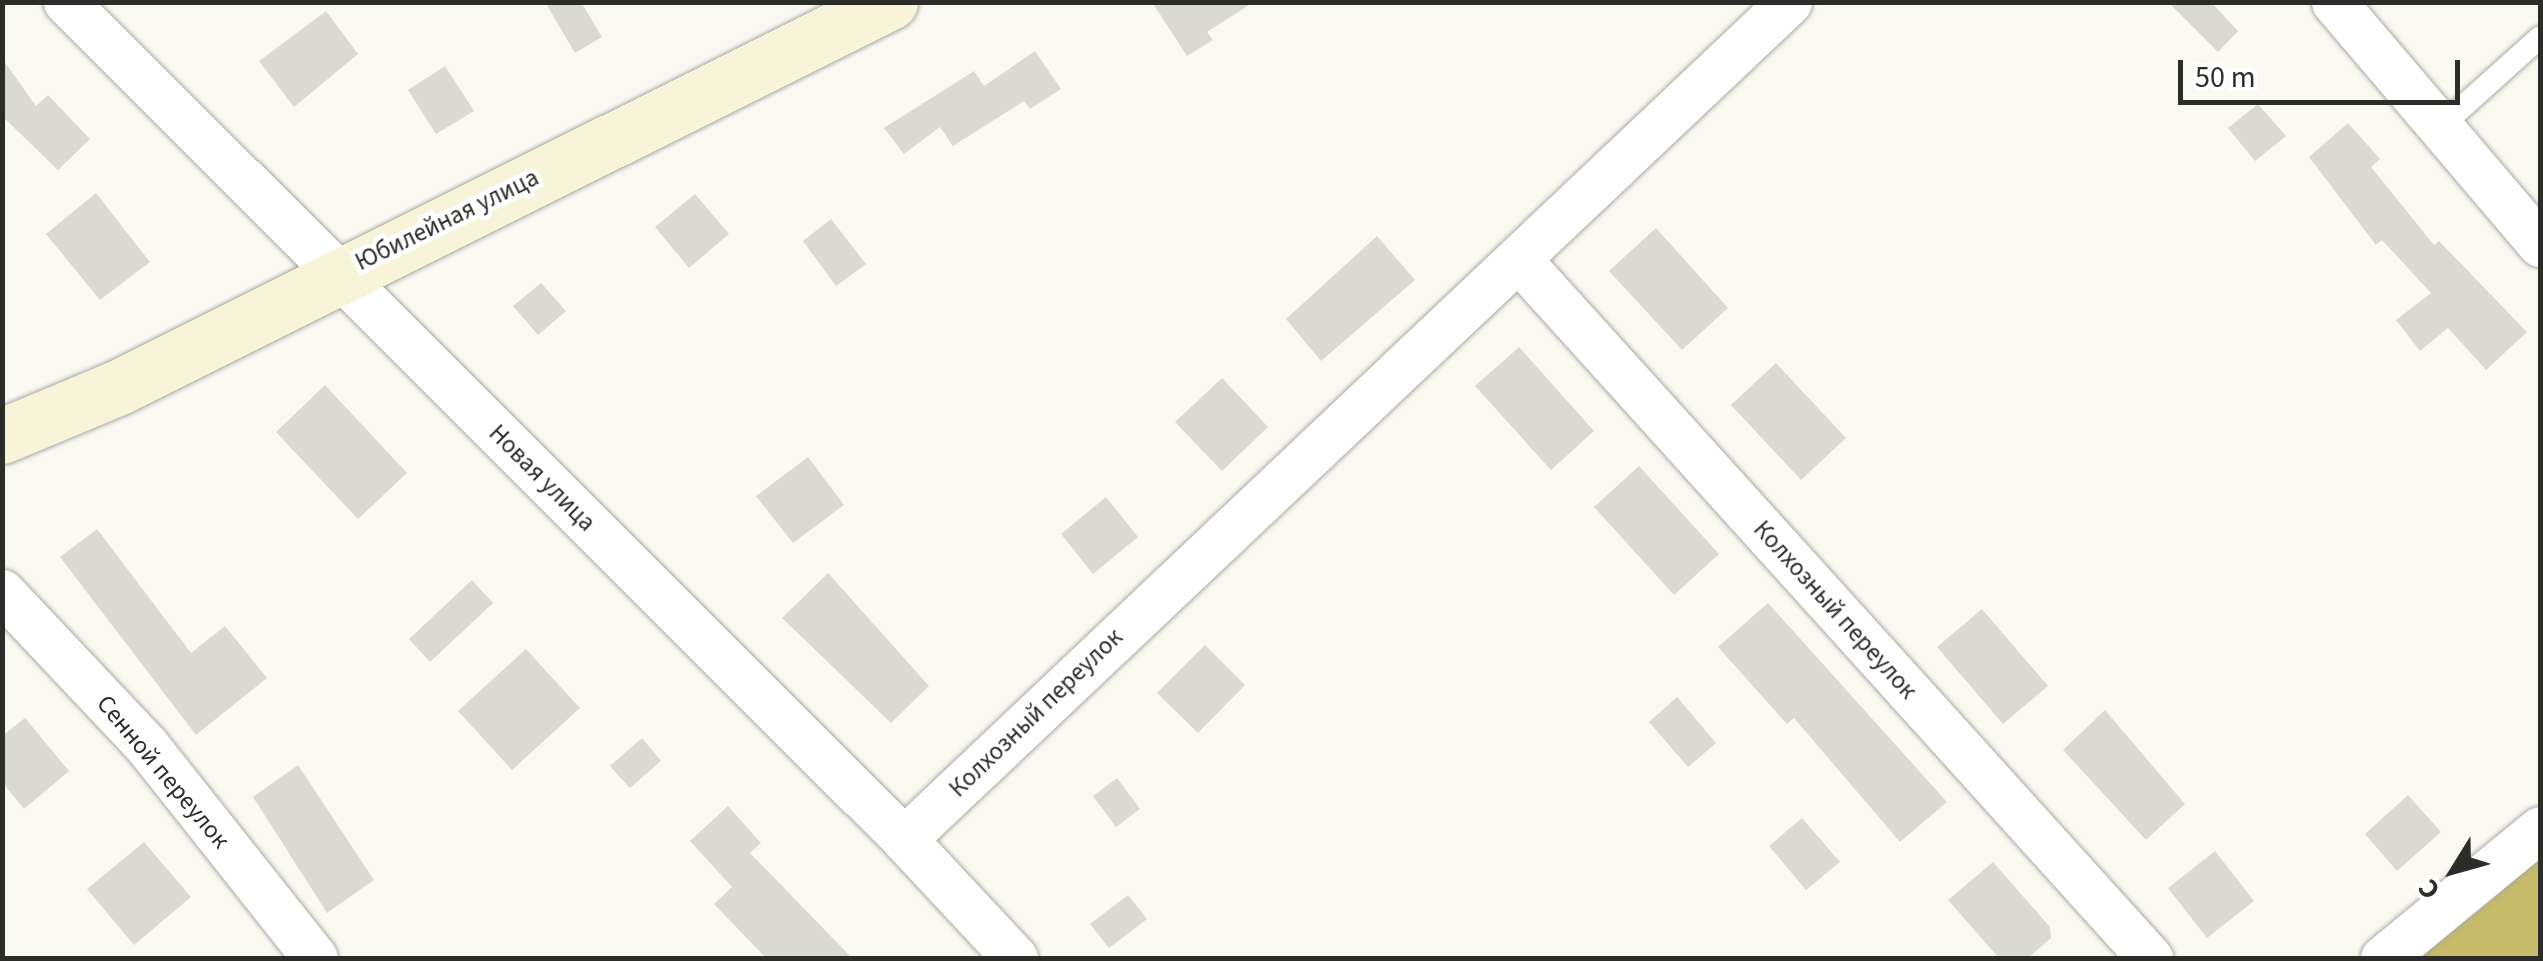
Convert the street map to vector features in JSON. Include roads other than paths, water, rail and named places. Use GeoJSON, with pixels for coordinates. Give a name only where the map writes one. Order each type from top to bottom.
{"type":"FeatureCollection","features":[{"type":"Feature","properties":{"kind":"street","name":"Новая улица"},"geometry":{"type":"LineString","coordinates":[[66,2],[904,838],[1015,958]]}},
{"type":"Feature","properties":{"kind":"street","name":"Юбилейная улица"},"geometry":{"type":"LineString","coordinates":[[2,436],[119,387],[337,274],[890,2]]}},
{"type":"Feature","properties":{"kind":"street","name":"Колхозный переулок"},"geometry":{"type":"LineString","coordinates":[[904,838],[1520,261],[1789,2]]}},
{"type":"Feature","properties":{"kind":"street"},"geometry":{"type":"LineString","coordinates":[[2334,2],[2438,129],[2540,244]]}},
{"type":"Feature","properties":{"kind":"street","name":"Колхозный переулок"},"geometry":{"type":"LineString","coordinates":[[1520,261],[2150,958]]}},
{"type":"Feature","properties":{"kind":"street","name":"Сенной переулок"},"geometry":{"type":"LineString","coordinates":[[2,592],[147,746],[315,958]]}},
{"type":"Feature","properties":{"kind":"street"},"geometry":{"type":"LineString","coordinates":[[2383,958],[2540,829]]}},
{"type":"Feature","properties":{"kind":"lane"},"geometry":{"type":"LineString","coordinates":[[2438,129],[2540,37]]}}]}
